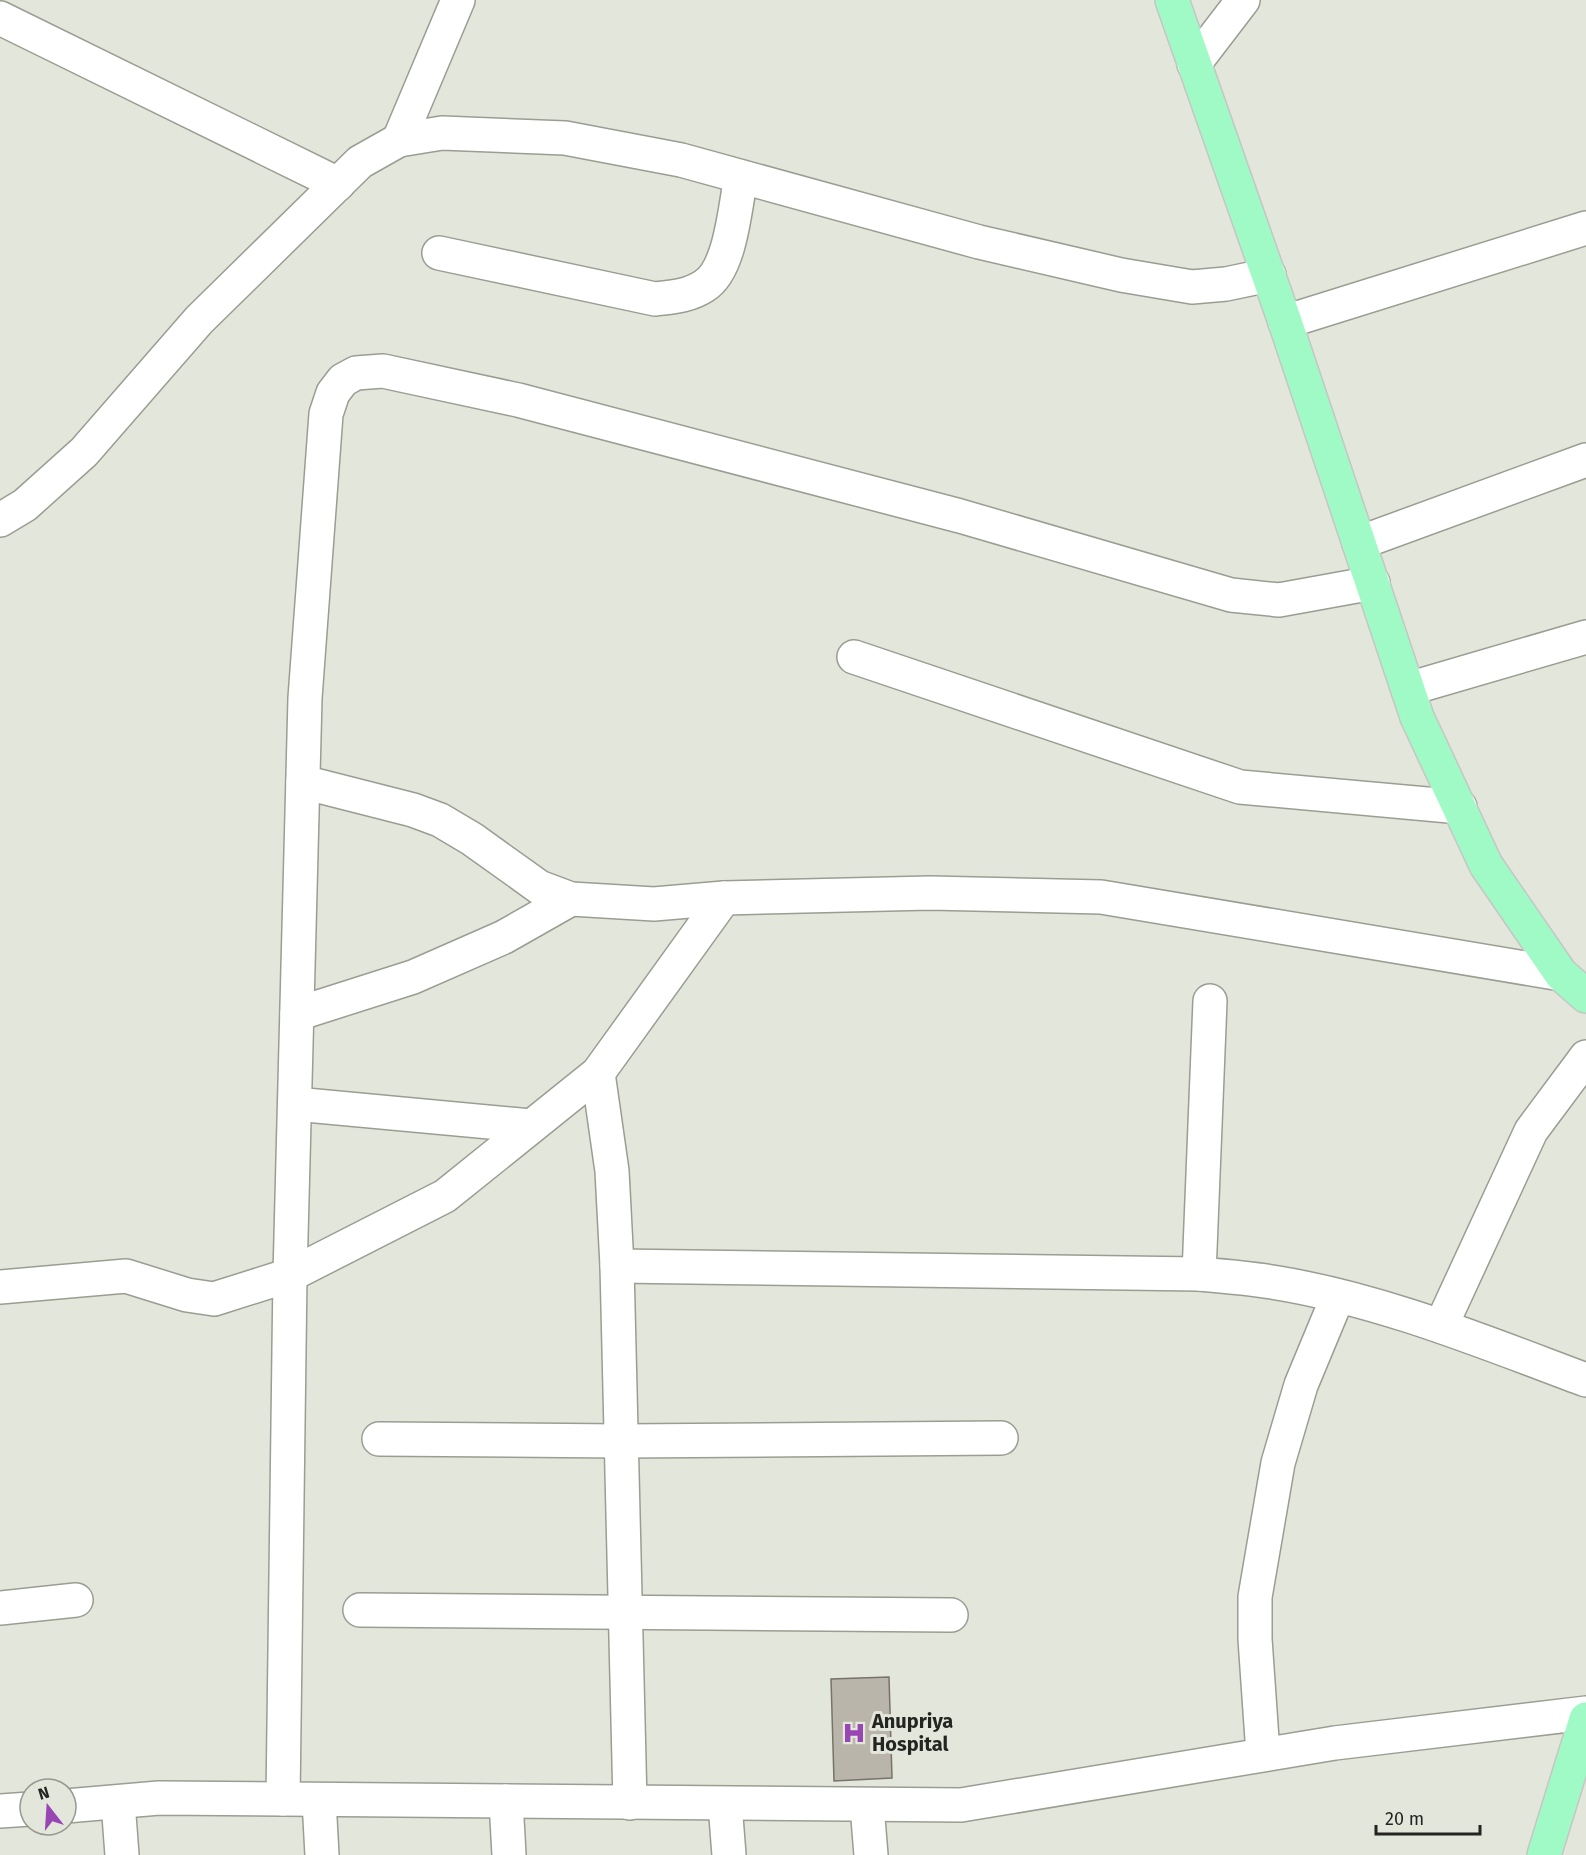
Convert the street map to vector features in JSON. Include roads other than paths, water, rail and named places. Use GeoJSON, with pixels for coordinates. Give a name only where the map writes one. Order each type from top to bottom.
{"type":"FeatureCollection","features":[{"type":"Feature","properties":{"kind":"main road"},"geometry":{"type":"LineString","coordinates":[[1172,0],[1269,275],[1417,717],[1486,865],[1562,974],[1586,996]]}},
{"type":"Feature","properties":{"kind":"main road"},"geometry":{"type":"LineString","coordinates":[[1544,1855],[1586,1719]]}},
{"type":"Feature","properties":{"kind":"street"},"geometry":{"type":"LineString","coordinates":[[399,140],[458,0]]}},
{"type":"Feature","properties":{"kind":"street"},"geometry":{"type":"LineString","coordinates":[[1194,64],[1243,0]]}},
{"type":"Feature","properties":{"kind":"street"},"geometry":{"type":"LineString","coordinates":[[0,18],[338,184]]}},
{"type":"Feature","properties":{"kind":"street"},"geometry":{"type":"LineString","coordinates":[[0,520],[25,505],[84,452],[199,320],[360,162],[399,140],[442,133],[565,138],[681,160],[979,242],[1121,274],[1192,287],[1226,284],[1269,275]]}},
{"type":"Feature","properties":{"kind":"street"},"geometry":{"type":"LineString","coordinates":[[439,253],[654,299],[683,296],[707,285],[725,260],[741,177]]}},
{"type":"Feature","properties":{"kind":"street"},"geometry":{"type":"LineString","coordinates":[[1285,322],[1586,228]]}},
{"type":"Feature","properties":{"kind":"street"},"geometry":{"type":"LineString","coordinates":[[283,1799],[290,1275],[305,698],[326,414],[333,393],[343,380],[356,373],[382,371],[519,400],[960,516],[1231,595],[1279,600],[1372,583]]}},
{"type":"Feature","properties":{"kind":"street"},"geometry":{"type":"LineString","coordinates":[[1359,543],[1586,460]]}},
{"type":"Feature","properties":{"kind":"street"},"geometry":{"type":"LineString","coordinates":[[1408,689],[1586,637]]}},
{"type":"Feature","properties":{"kind":"street"},"geometry":{"type":"LineString","coordinates":[[854,657],[1240,787],[1460,807]]}},
{"type":"Feature","properties":{"kind":"street"},"geometry":{"type":"LineString","coordinates":[[303,782],[413,810],[440,820],[472,839],[539,887],[570,899],[654,904],[724,898],[930,893],[1101,897],[1562,974]]}},
{"type":"Feature","properties":{"kind":"street"},"geometry":{"type":"LineString","coordinates":[[0,1287],[126,1275],[187,1295],[214,1299],[290,1275],[445,1196],[598,1073],[724,898]]}},
{"type":"Feature","properties":{"kind":"street"},"geometry":{"type":"LineString","coordinates":[[297,1014],[413,977],[504,937],[570,899]]}},
{"type":"Feature","properties":{"kind":"street"},"geometry":{"type":"LineString","coordinates":[[1199,1274],[1210,1000]]}},
{"type":"Feature","properties":{"kind":"street"},"geometry":{"type":"LineString","coordinates":[[1441,1326],[1531,1131],[1586,1057]]}},
{"type":"Feature","properties":{"kind":"street"},"geometry":{"type":"LineString","coordinates":[[598,1073],[612,1171],[617,1266],[630,1803]]}},
{"type":"Feature","properties":{"kind":"street"},"geometry":{"type":"LineString","coordinates":[[295,1104],[531,1126]]}},
{"type":"Feature","properties":{"kind":"street"},"geometry":{"type":"LineString","coordinates":[[617,1266],[1199,1274],[1272,1282],[1338,1296],[1441,1326],[1586,1380]]}},
{"type":"Feature","properties":{"kind":"street"},"geometry":{"type":"LineString","coordinates":[[1263,1754],[1255,1638],[1255,1597],[1278,1463],[1301,1385],[1338,1296]]}},
{"type":"Feature","properties":{"kind":"street"},"geometry":{"type":"LineString","coordinates":[[379,1439],[622,1441],[1002,1438]]}},
{"type":"Feature","properties":{"kind":"street"},"geometry":{"type":"LineString","coordinates":[[0,1608],[76,1600]]}},
{"type":"Feature","properties":{"kind":"street"},"geometry":{"type":"LineString","coordinates":[[360,1610],[626,1610],[951,1615]]}},
{"type":"Feature","properties":{"kind":"street"},"geometry":{"type":"LineString","coordinates":[[78,1805],[159,1798],[867,1806],[961,1805],[1335,1743],[1586,1713]]}},
{"type":"Feature","properties":{"kind":"street"},"geometry":{"type":"LineString","coordinates":[[319,1800],[322,1855]]}},
{"type":"Feature","properties":{"kind":"street"},"geometry":{"type":"LineString","coordinates":[[506,1801],[509,1855]]}},
{"type":"Feature","properties":{"kind":"street"},"geometry":{"type":"LineString","coordinates":[[118,1802],[122,1855]]}},
{"type":"Feature","properties":{"kind":"street"},"geometry":{"type":"LineString","coordinates":[[725,1804],[729,1855]]}},
{"type":"Feature","properties":{"kind":"street"},"geometry":{"type":"LineString","coordinates":[[867,1806],[871,1855]]}},
{"type":"Feature","properties":{"kind":"street"},"geometry":{"type":"LineString","coordinates":[[0,1811],[18,1810]]}},
{"type":"Feature","properties":{"kind":"place","name":"Anupriya Hospital"},"geometry":{"type":"Point","coordinates":[854,1733]}}]}
